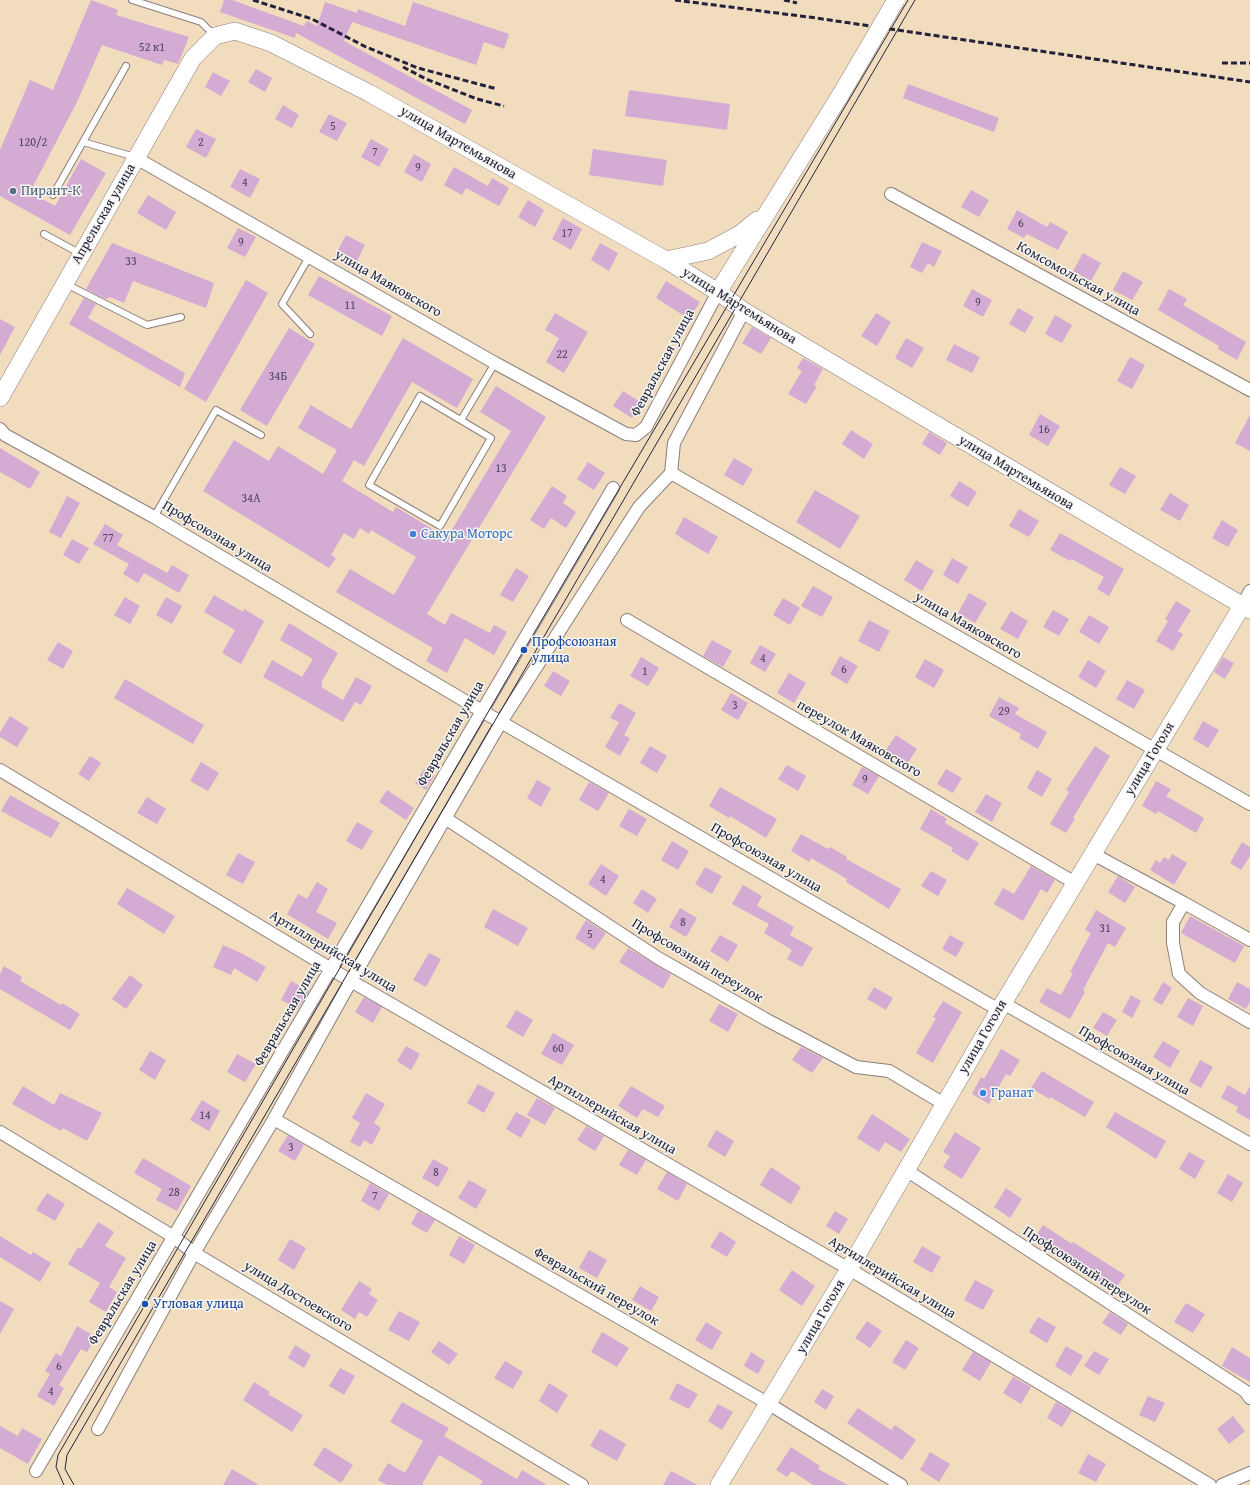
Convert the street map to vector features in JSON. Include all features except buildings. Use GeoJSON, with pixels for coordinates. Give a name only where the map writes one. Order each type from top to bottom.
{"type":"FeatureCollection","features":[{"type":"Feature","properties":{"kind":"main road"},"geometry":{"type":"LineString","coordinates":[[718,292],[841,94],[896,0]]}},
{"type":"Feature","properties":{"kind":"main road","name":"улица Мартемьянова"},"geometry":{"type":"LineString","coordinates":[[215,36],[235,31],[271,44],[369,93],[666,260],[718,292],[744,312],[1246,608]]}},
{"type":"Feature","properties":{"kind":"main road","name":"Апрельская улица"},"geometry":{"type":"LineString","coordinates":[[0,398],[193,58],[215,36]]}},
{"type":"Feature","properties":{"kind":"main road"},"geometry":{"type":"LineString","coordinates":[[666,260],[708,251],[740,234],[769,210]]}},
{"type":"Feature","properties":{"kind":"main road","name":"улица Гоголя"},"geometry":{"type":"LineString","coordinates":[[719,1485],[849,1269],[1001,1006],[1155,751],[1246,608]]}},
{"type":"Feature","properties":{"kind":"street","name":"улица Маяковского"},"geometry":{"type":"LineString","coordinates":[[136,158],[495,363],[626,434]]}},
{"type":"Feature","properties":{"kind":"street","name":"Комсомольская улица"},"geometry":{"type":"LineString","coordinates":[[891,194],[1250,390]]}},
{"type":"Feature","properties":{"kind":"street","name":"Февральская улица"},"geometry":{"type":"LineString","coordinates":[[626,434],[636,435],[646,427],[718,292]]}},
{"type":"Feature","properties":{"kind":"street"},"geometry":{"type":"LineString","coordinates":[[98,1429],[194,1253],[274,1119],[351,981],[501,722],[639,507],[671,473],[674,443],[744,312]]}},
{"type":"Feature","properties":{"kind":"street","name":"Профсоюзная улица"},"geometry":{"type":"LineString","coordinates":[[0,429],[5,435],[154,517],[501,722],[1001,1006],[1250,1144]]}},
{"type":"Feature","properties":{"kind":"street","name":"улица Маяковского"},"geometry":{"type":"LineString","coordinates":[[671,473],[1250,804]]}},
{"type":"Feature","properties":{"kind":"street","name":"Февральская улица"},"geometry":{"type":"LineString","coordinates":[[36,1471],[613,488]]}},
{"type":"Feature","properties":{"kind":"street","name":"улица Гоголя"},"geometry":{"type":"LineString","coordinates":[[1246,608],[1250,591]]}},
{"type":"Feature","properties":{"kind":"street","name":"переулок Маяковского"},"geometry":{"type":"LineString","coordinates":[[627,620],[1075,883]]}},
{"type":"Feature","properties":{"kind":"street","name":"Артиллерийская улица"},"geometry":{"type":"LineString","coordinates":[[0,770],[351,981],[849,1269],[1210,1485]]}},
{"type":"Feature","properties":{"kind":"street","name":"Профсоюзный переулок"},"geometry":{"type":"LineString","coordinates":[[445,818],[658,958],[767,1020],[856,1067],[889,1071],[944,1104]]}},
{"type":"Feature","properties":{"kind":"street"},"geometry":{"type":"LineString","coordinates":[[1093,854],[1250,940]]}},
{"type":"Feature","properties":{"kind":"street"},"geometry":{"type":"LineString","coordinates":[[1184,903],[1172,922],[1173,944],[1179,974],[1200,993],[1250,1022]]}},
{"type":"Feature","properties":{"kind":"street","name":"Февральский переулок"},"geometry":{"type":"LineString","coordinates":[[274,1119],[769,1404],[901,1485]]}},
{"type":"Feature","properties":{"kind":"street","name":"улица Достоевского"},"geometry":{"type":"LineString","coordinates":[[0,1132],[174,1237],[194,1253],[582,1485]]}},
{"type":"Feature","properties":{"kind":"street","name":"Профсоюзный переулок"},"geometry":{"type":"LineString","coordinates":[[906,1170],[1245,1391],[1250,1398]]}},
{"type":"Feature","properties":{"kind":"street"},"geometry":{"type":"LineString","coordinates":[[1222,1485],[1250,1473]]}},
{"type":"Feature","properties":{"kind":"lane"},"geometry":{"type":"LineString","coordinates":[[132,0],[201,22],[215,36]]}},
{"type":"Feature","properties":{"kind":"lane"},"geometry":{"type":"LineString","coordinates":[[53,194],[126,66]]}},
{"type":"Feature","properties":{"kind":"lane"},"geometry":{"type":"LineString","coordinates":[[83,142],[136,158]]}},
{"type":"Feature","properties":{"kind":"lane"},"geometry":{"type":"LineString","coordinates":[[44,234],[81,254]]}},
{"type":"Feature","properties":{"kind":"lane"},"geometry":{"type":"LineString","coordinates":[[310,257],[282,304],[310,334]]}},
{"type":"Feature","properties":{"kind":"lane"},"geometry":{"type":"LineString","coordinates":[[65,283],[147,325],[181,317]]}},
{"type":"Feature","properties":{"kind":"lane"},"geometry":{"type":"LineString","coordinates":[[461,420],[495,363]]}},
{"type":"Feature","properties":{"kind":"lane"},"geometry":{"type":"LineString","coordinates":[[420,396],[461,420],[491,438],[440,526],[369,485],[420,396]]}},
{"type":"Feature","properties":{"kind":"lane"},"geometry":{"type":"LineString","coordinates":[[154,517],[216,410],[261,435]]}},
{"type":"Feature","properties":{"kind":"tram line"},"geometry":{"type":"LineString","coordinates":[[64,1485],[56,1467],[58,1455],[524,650],[908,0]]}},
{"type":"Feature","properties":{"kind":"tram line"},"geometry":{"type":"LineString","coordinates":[[74,1485],[65,1469],[67,1455],[915,0]]}},
{"type":"Feature","properties":{"kind":"railway"},"geometry":{"type":"LineString","coordinates":[[253,0],[312,19],[366,47],[418,68],[497,89]]}},
{"type":"Feature","properties":{"kind":"railway"},"geometry":{"type":"LineString","coordinates":[[675,0],[816,18],[1250,82]]}},
{"type":"Feature","properties":{"kind":"railway"},"geometry":{"type":"LineString","coordinates":[[784,0],[797,3]]}},
{"type":"Feature","properties":{"kind":"railway"},"geometry":{"type":"LineString","coordinates":[[1222,63],[1250,63]]}},
{"type":"Feature","properties":{"kind":"railway"},"geometry":{"type":"LineString","coordinates":[[403,67],[426,79],[477,99],[504,106]]}},
{"type":"Feature","properties":{"kind":"place","name":"Пирант-К"},"geometry":{"type":"Point","coordinates":[13,191]}},
{"type":"Feature","properties":{"kind":"place","name":"Сакура Моторс"},"geometry":{"type":"Point","coordinates":[413,534]}},
{"type":"Feature","properties":{"kind":"place","name":"Профсоюзная улица"},"geometry":{"type":"Point","coordinates":[524,650]}},
{"type":"Feature","properties":{"kind":"place","name":"Гранат"},"geometry":{"type":"Point","coordinates":[983,1093]}},
{"type":"Feature","properties":{"kind":"place","name":"Угловая улица"},"geometry":{"type":"Point","coordinates":[145,1304]}}]}
